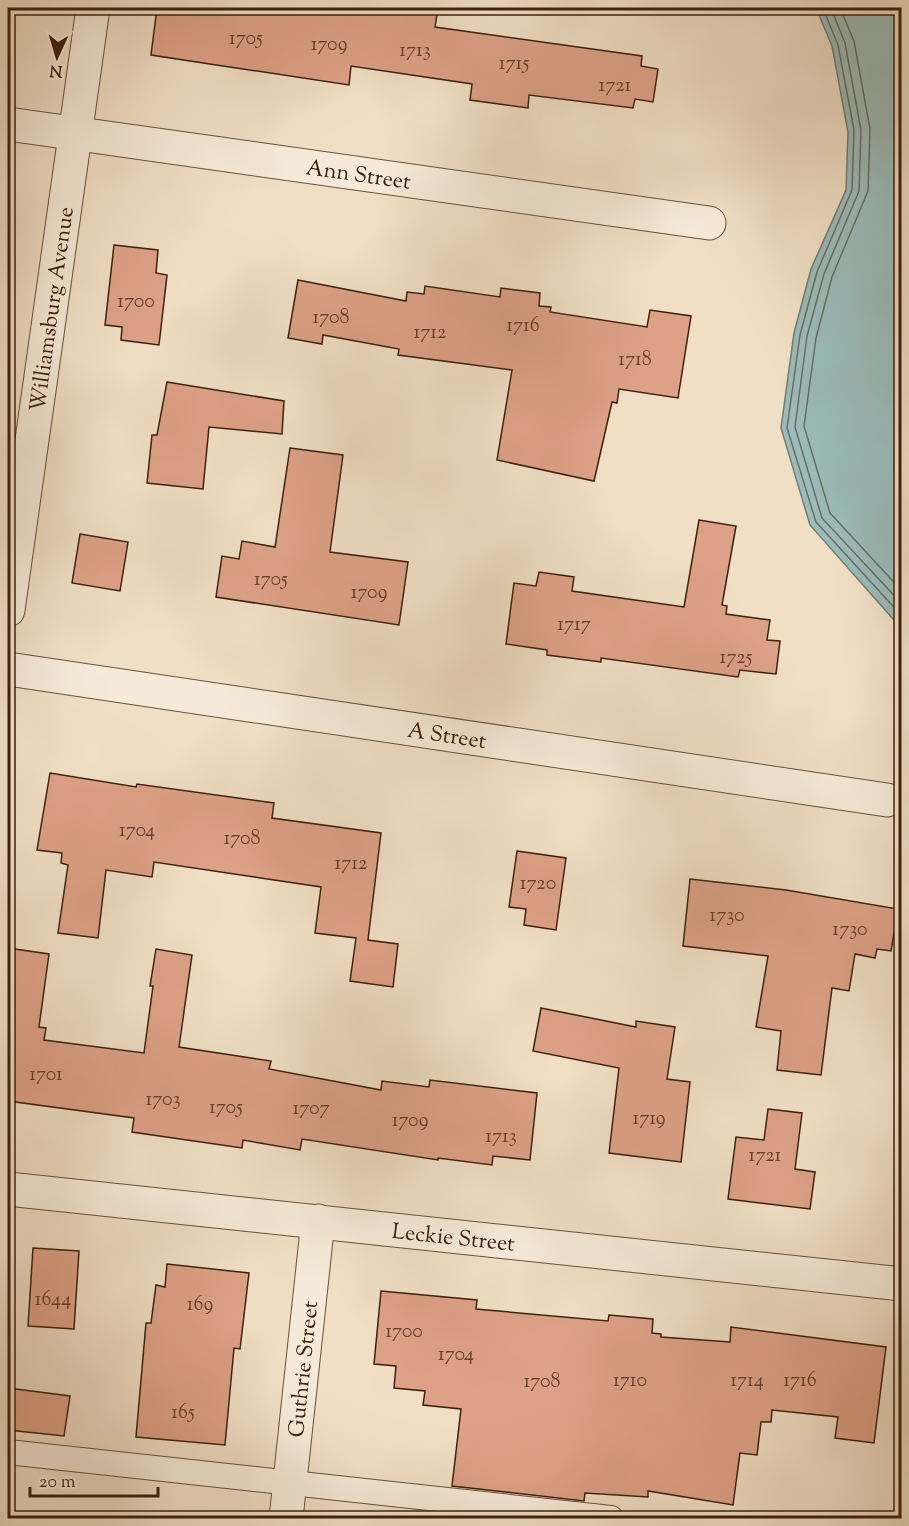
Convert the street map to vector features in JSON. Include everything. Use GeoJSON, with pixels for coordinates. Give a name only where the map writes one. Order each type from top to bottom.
{"type":"FeatureCollection","features":[{"type":"Feature","properties":{"kind":"street","name":"Williamsburg Avenue"},"geometry":{"type":"LineString","coordinates":[[8,610],[93,8]]}},
{"type":"Feature","properties":{"kind":"street","name":"Ann Street"},"geometry":{"type":"LineString","coordinates":[[8,124],[709,223]]}},
{"type":"Feature","properties":{"kind":"street","name":"A Street"},"geometry":{"type":"LineString","coordinates":[[8,669],[887,800]]}},
{"type":"Feature","properties":{"kind":"street","name":"Leckie Street"},"geometry":{"type":"LineString","coordinates":[[8,1189],[902,1284]]}},
{"type":"Feature","properties":{"kind":"street","name":"Guthrie Street"},"geometry":{"type":"LineString","coordinates":[[286,1518],[318,1221]]}},
{"type":"Feature","properties":{"kind":"lane"},"geometry":{"type":"LineString","coordinates":[[8,1452],[611,1518]]}},
{"type":"Feature","properties":{"kind":"water"},"geometry":{"type":"Polygon","coordinates":[[[816,8],[901,8],[901,628],[810,525],[781,428],[794,333],[811,269],[846,190],[848,132],[832,46],[816,8]]]}},
{"type":"Feature","properties":{"kind":"building"},"geometry":{"type":"Polygon","coordinates":[[[157,8],[438,8],[435,27],[642,56],[641,66],[658,69],[653,102],[635,99],[633,108],[529,95],[528,108],[470,100],[472,84],[351,66],[349,85],[151,55],[157,8]]]}},
{"type":"Feature","properties":{"kind":"building"},"geometry":{"type":"Polygon","coordinates":[[[114,245],[158,250],[156,273],[167,275],[159,345],[121,340],[122,327],[105,325],[114,245]]]}},
{"type":"Feature","properties":{"kind":"building"},"geometry":{"type":"Polygon","coordinates":[[[298,280],[406,301],[407,292],[424,294],[425,286],[500,297],[501,288],[540,293],[539,306],[551,307],[550,312],[647,327],[650,310],[691,316],[678,398],[619,389],[617,403],[612,402],[594,481],[497,460],[512,370],[398,355],[399,349],[323,335],[322,344],[288,338],[298,280]]]}},
{"type":"Feature","properties":{"kind":"building"},"geometry":{"type":"Polygon","coordinates":[[[167,382],[284,401],[282,434],[209,427],[203,489],[147,483],[152,435],[157,435],[167,382]]]}},
{"type":"Feature","properties":{"kind":"building"},"geometry":{"type":"Polygon","coordinates":[[[290,448],[343,455],[330,552],[408,562],[399,625],[216,597],[222,556],[239,559],[242,541],[275,547],[290,448]]]}},
{"type":"Feature","properties":{"kind":"building"},"geometry":{"type":"Polygon","coordinates":[[[699,520],[736,526],[722,605],[727,606],[726,614],[770,620],[767,640],[780,641],[776,674],[740,670],[738,677],[601,658],[601,662],[547,655],[547,650],[506,644],[514,583],[536,586],[539,572],[574,577],[572,591],[684,607],[699,520]]]}},
{"type":"Feature","properties":{"kind":"building"},"geometry":{"type":"Polygon","coordinates":[[[80,534],[128,542],[120,591],[72,583],[80,534]]]}},
{"type":"Feature","properties":{"kind":"building"},"geometry":{"type":"Polygon","coordinates":[[[50,773],[136,787],[137,784],[274,803],[272,818],[381,833],[368,940],[398,944],[393,987],[350,981],[356,938],[315,933],[321,887],[154,862],[152,877],[106,870],[98,938],[58,933],[68,865],[61,863],[62,853],[37,850],[50,773]]]}},
{"type":"Feature","properties":{"kind":"building"},"geometry":{"type":"Polygon","coordinates":[[[517,851],[566,858],[556,930],[524,925],[526,909],[509,907],[517,851]]]}},
{"type":"Feature","properties":{"kind":"building"},"geometry":{"type":"Polygon","coordinates":[[[690,879],[786,890],[898,909],[891,951],[877,949],[875,958],[855,954],[849,991],[832,988],[821,1075],[777,1070],[781,1031],[756,1027],[768,956],[683,946],[690,879]]]}},
{"type":"Feature","properties":{"kind":"building"},"geometry":{"type":"Polygon","coordinates":[[[8,948],[49,954],[39,1027],[46,1028],[44,1040],[144,1053],[156,949],[192,955],[179,1047],[271,1061],[269,1069],[381,1090],[382,1081],[429,1087],[430,1080],[537,1093],[530,1160],[493,1156],[492,1165],[438,1158],[438,1160],[302,1139],[300,1150],[243,1140],[242,1148],[132,1132],[134,1118],[8,1101],[8,948]]]}},
{"type":"Feature","properties":{"kind":"building"},"geometry":{"type":"Polygon","coordinates":[[[541,1008],[636,1027],[636,1021],[675,1027],[667,1079],[690,1082],[681,1162],[609,1153],[619,1068],[533,1051],[541,1008]]]}},
{"type":"Feature","properties":{"kind":"building"},"geometry":{"type":"Polygon","coordinates":[[[768,1109],[802,1113],[795,1169],[815,1172],[810,1209],[728,1199],[736,1137],[764,1140],[768,1109]]]}},
{"type":"Feature","properties":{"kind":"building"},"geometry":{"type":"Polygon","coordinates":[[[33,1248],[79,1251],[74,1329],[28,1326],[33,1248]]]}},
{"type":"Feature","properties":{"kind":"building"},"geometry":{"type":"Polygon","coordinates":[[[167,1264],[249,1273],[240,1349],[234,1348],[225,1445],[136,1437],[146,1323],[151,1323],[156,1285],[165,1287],[167,1264]]]}},
{"type":"Feature","properties":{"kind":"building"},"geometry":{"type":"Polygon","coordinates":[[[381,1291],[477,1300],[476,1309],[608,1321],[609,1315],[653,1319],[652,1333],[661,1334],[661,1337],[730,1342],[731,1327],[886,1347],[874,1443],[835,1438],[838,1417],[772,1410],[771,1422],[761,1422],[757,1455],[740,1453],[733,1505],[648,1491],[648,1497],[585,1493],[584,1501],[452,1486],[461,1409],[423,1405],[425,1391],[394,1388],[396,1366],[374,1364],[381,1291]]]}},
{"type":"Feature","properties":{"kind":"building"},"geometry":{"type":"Polygon","coordinates":[[[8,1388],[70,1396],[64,1436],[8,1430],[8,1388]]]}}]}
